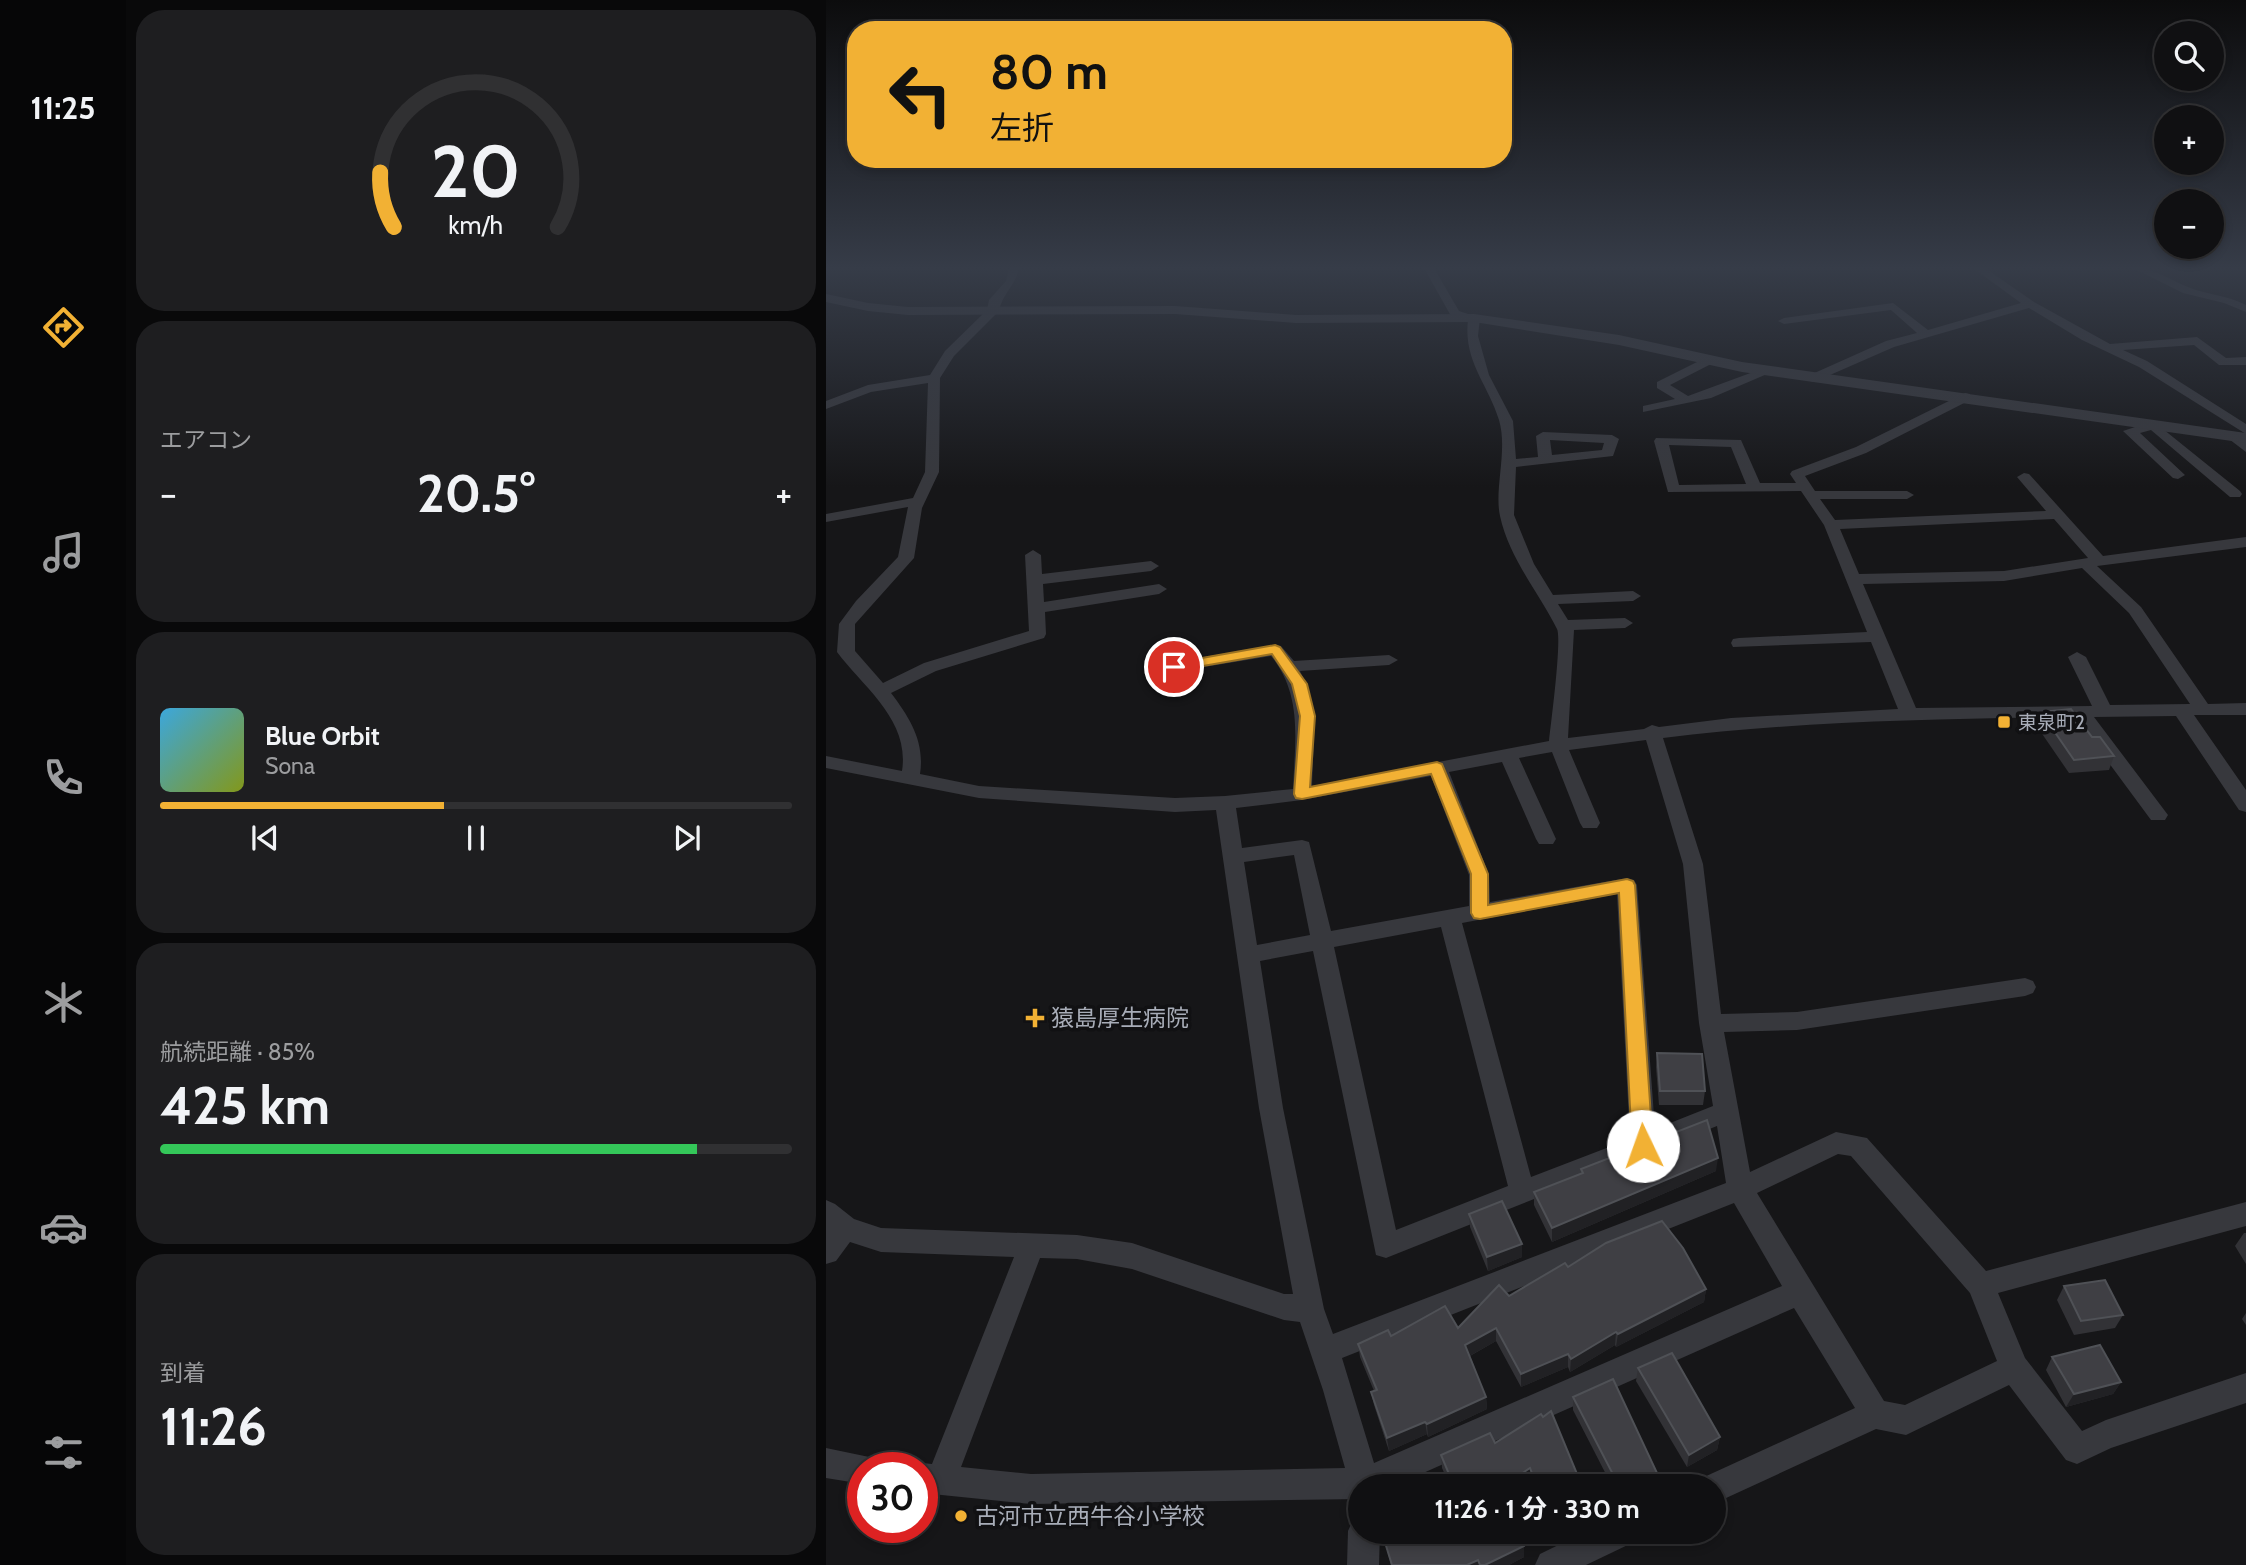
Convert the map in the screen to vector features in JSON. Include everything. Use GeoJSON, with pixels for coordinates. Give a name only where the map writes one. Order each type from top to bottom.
{"type":"FeatureCollection","features":[{"type":"Feature","properties":{"kind":"street"},"geometry":{"type":"LineString","coordinates":[[910,779],[915,761],[909,738],[881,691],[846,652],[847,624],[862,604],[906,558],[918,500],[932,472],[934,378],[948,354],[962,341]]}},
{"type":"Feature","properties":{"kind":"street"},"geometry":{"type":"LineString","coordinates":[[1473,341],[1483,375],[1506,421],[1509,464],[1507,515],[1526,564],[1567,632],[1558,745],[1590,823]]}},
{"type":"Feature","properties":{"kind":"street"},"geometry":{"type":"LineString","coordinates":[[1613,341],[1814,378],[2241,435]]}},
{"type":"Feature","properties":{"kind":"street"},"geometry":{"type":"LineString","coordinates":[[1814,378],[1901,341]]}},
{"type":"Feature","properties":{"kind":"street"},"geometry":{"type":"LineString","coordinates":[[2097,341],[2143,364],[2241,435],[2246,448]]}},
{"type":"Feature","properties":{"kind":"street"},"geometry":{"type":"LineString","coordinates":[[2108,347],[2197,341]]}},
{"type":"Feature","properties":{"kind":"street"},"geometry":{"type":"LineString","coordinates":[[2197,341],[2223,362],[2246,361]]}},
{"type":"Feature","properties":{"kind":"street"},"geometry":{"type":"LineString","coordinates":[[1686,400],[1661,385],[1709,360]]}},
{"type":"Feature","properties":{"kind":"street"},"geometry":{"type":"LineString","coordinates":[[1648,410],[1706,396],[1768,371]]}},
{"type":"Feature","properties":{"kind":"street"},"geometry":{"type":"LineString","coordinates":[[826,405],[868,389],[934,378]]}},
{"type":"Feature","properties":{"kind":"street"},"geometry":{"type":"LineString","coordinates":[[1909,714],[1831,525],[1797,474],[1861,450],[1965,397]]}},
{"type":"Feature","properties":{"kind":"street"},"geometry":{"type":"LineString","coordinates":[[2153,425],[2130,431],[2178,475]]}},
{"type":"Feature","properties":{"kind":"street"},"geometry":{"type":"LineString","coordinates":[[2153,425],[2235,494]]}},
{"type":"Feature","properties":{"kind":"street"},"geometry":{"type":"LineString","coordinates":[[1755,488],[1736,443],[1661,441],[1673,489],[1755,488],[1907,495]]}},
{"type":"Feature","properties":{"kind":"street"},"geometry":{"type":"LineString","coordinates":[[1509,464],[1545,460]]}},
{"type":"Feature","properties":{"kind":"street"},"geometry":{"type":"LineString","coordinates":[[2024,477],[2092,562],[2135,610],[2203,710]]}},
{"type":"Feature","properties":{"kind":"street"},"geometry":{"type":"LineString","coordinates":[[826,518],[918,500]]}},
{"type":"Feature","properties":{"kind":"street"},"geometry":{"type":"LineString","coordinates":[[1831,525],[2055,515]]}},
{"type":"Feature","properties":{"kind":"street"},"geometry":{"type":"LineString","coordinates":[[1853,579],[2004,576],[2092,562],[2242,547]]}},
{"type":"Feature","properties":{"kind":"street"},"geometry":{"type":"LineString","coordinates":[[881,691],[930,667],[1038,634],[1032,555]]}},
{"type":"Feature","properties":{"kind":"street"},"geometry":{"type":"LineString","coordinates":[[1034,580],[1151,566]]}},
{"type":"Feature","properties":{"kind":"street"},"geometry":{"type":"LineString","coordinates":[[1036,608],[1159,589]]}},
{"type":"Feature","properties":{"kind":"street"},"geometry":{"type":"LineString","coordinates":[[1547,600],[1633,596]]}},
{"type":"Feature","properties":{"kind":"street"},"geometry":{"type":"LineString","coordinates":[[1562,625],[1625,623]]}},
{"type":"Feature","properties":{"kind":"street"},"geometry":{"type":"LineString","coordinates":[[1739,643],[1876,637]]}},
{"type":"Feature","properties":{"kind":"street"},"geometry":{"type":"LineString","coordinates":[[1174,667],[1275,650],[1300,684],[1307,716],[1302,794]]}},
{"type":"Feature","properties":{"kind":"street"},"geometry":{"type":"LineString","coordinates":[[2077,657],[2104,711]]}},
{"type":"Feature","properties":{"kind":"street"},"geometry":{"type":"LineString","coordinates":[[1289,667],[1389,660]]}},
{"type":"Feature","properties":{"kind":"street"},"geometry":{"type":"LineString","coordinates":[[826,762],[979,792],[1175,805],[1225,803],[1302,794],[1558,745],[1652,731],[1797,719],[1909,714],[2246,709]]}},
{"type":"Feature","properties":{"kind":"street"},"geometry":{"type":"LineString","coordinates":[[2182,710],[2246,805]]}},
{"type":"Feature","properties":{"kind":"street"},"geometry":{"type":"LineString","coordinates":[[2081,712],[2158,815]]}},
{"type":"Feature","properties":{"kind":"street"},"geometry":{"type":"LineString","coordinates":[[1652,731],[1693,864],[1711,1023],[1740,1189],[1875,1414]]}},
{"type":"Feature","properties":{"kind":"street"},"geometry":{"type":"LineString","coordinates":[[1508,754],[1546,839]]}},
{"type":"Feature","properties":{"kind":"street"},"geometry":{"type":"LineString","coordinates":[[1437,767],[1479,874],[1480,913]]}},
{"type":"Feature","properties":{"kind":"street"},"geometry":{"type":"LineString","coordinates":[[1225,803],[1271,1108],[1310,1309],[1362,1474]]}},
{"type":"Feature","properties":{"kind":"street"},"geometry":{"type":"LineString","coordinates":[[1232,857],[1302,847],[1386,1246],[1727,1111]]}},
{"type":"Feature","properties":{"kind":"street"},"geometry":{"type":"LineString","coordinates":[[1247,955],[1627,885],[1643,1146]]}},
{"type":"Feature","properties":{"kind":"street"},"geometry":{"type":"LineString","coordinates":[[1450,919],[1522,1192]]}},
{"type":"Feature","properties":{"kind":"street"},"geometry":{"type":"LineString","coordinates":[[1711,1023],[1797,1021],[2025,987]]}},
{"type":"Feature","properties":{"kind":"street"},"geometry":{"type":"LineString","coordinates":[[1325,1350],[1740,1189],[1836,1143],[1858,1146],[1981,1285],[2014,1368],[2077,1449],[2106,1435],[2246,1388]]}},
{"type":"Feature","properties":{"kind":"street"},"geometry":{"type":"LineString","coordinates":[[1981,1285],[2246,1214]]}},
{"type":"Feature","properties":{"kind":"street"},"geometry":{"type":"LineString","coordinates":[[826,1252],[835,1220],[881,1240],[1077,1247],[1132,1256],[1284,1307],[1310,1309]]}},
{"type":"Feature","properties":{"kind":"street"},"geometry":{"type":"LineString","coordinates":[[938,1464],[1032,1245]]}},
{"type":"Feature","properties":{"kind":"street"},"geometry":{"type":"LineString","coordinates":[[1388,1474],[1800,1292]]}},
{"type":"Feature","properties":{"kind":"street"},"geometry":{"type":"LineString","coordinates":[[1726,1483],[1875,1414],[1906,1420],[2014,1368]]}},
{"type":"Feature","properties":{"kind":"street"},"geometry":{"type":"LineString","coordinates":[[826,1463],[847,1466]]}},
{"type":"Feature","properties":{"kind":"street"},"geometry":{"type":"LineString","coordinates":[[938,1481],[1031,1489],[1348,1484]]}},
{"type":"Feature","properties":{"kind":"street"},"geometry":{"type":"LineString","coordinates":[[1363,1565],[1364,1544]]}},
{"type":"Feature","properties":{"kind":"street"},"geometry":{"type":"LineString","coordinates":[[1551,1565],[1595,1544]]}},
{"type":"Feature","properties":{"kind":"building"},"geometry":{"type":"Polygon","coordinates":[[[2071,709],[2092,737],[2100,737],[2114,756],[2074,760],[2041,712],[2071,709]]]}},
{"type":"Feature","properties":{"kind":"building"},"geometry":{"type":"Polygon","coordinates":[[[1657,1053],[1702,1054],[1705,1091],[1660,1091],[1657,1053]]]}},
{"type":"Feature","properties":{"kind":"building"},"geometry":{"type":"Polygon","coordinates":[[[1707,1120],[1718,1158],[1552,1228],[1534,1192],[1583,1173],[1581,1169],[1707,1120]]]}},
{"type":"Feature","properties":{"kind":"building"},"geometry":{"type":"Polygon","coordinates":[[[1502,1201],[1522,1244],[1487,1257],[1469,1214],[1502,1201]]]}},
{"type":"Feature","properties":{"kind":"building"},"geometry":{"type":"Polygon","coordinates":[[[1662,1221],[1683,1248],[1706,1289],[1618,1334],[1616,1332],[1571,1359],[1568,1354],[1521,1374],[1496,1328],[1465,1345],[1486,1397],[1427,1424],[1425,1422],[1387,1438],[1371,1392],[1377,1390],[1358,1344],[1388,1330],[1391,1336],[1445,1306],[1458,1328],[1499,1285],[1509,1296],[1565,1263],[1568,1267],[1606,1243],[1662,1221]]]}},
{"type":"Feature","properties":{"kind":"building"},"geometry":{"type":"Polygon","coordinates":[[[2105,1280],[2123,1315],[2081,1321],[2064,1286],[2105,1280]]]}},
{"type":"Feature","properties":{"kind":"building"},"geometry":{"type":"Polygon","coordinates":[[[2100,1345],[2121,1382],[2074,1394],[2052,1357],[2100,1345]]]}},
{"type":"Feature","properties":{"kind":"building"},"geometry":{"type":"Polygon","coordinates":[[[1672,1353],[1720,1437],[1689,1455],[1638,1368],[1672,1353]]]}},
{"type":"Feature","properties":{"kind":"building"},"geometry":{"type":"Polygon","coordinates":[[[1613,1379],[1657,1473],[1613,1474],[1573,1397],[1613,1379]]]}},
{"type":"Feature","properties":{"kind":"building"},"geometry":{"type":"Polygon","coordinates":[[[1551,1411],[1577,1474],[1532,1474],[1530,1468],[1521,1474],[1449,1474],[1441,1455],[1490,1433],[1495,1443],[1541,1414],[1543,1417],[1551,1411]]]}},
{"type":"Feature","properties":{"kind":"building"},"geometry":{"type":"Polygon","coordinates":[[[1385,1544],[1524,1546],[1485,1565],[1480,1565],[1478,1560],[1467,1565],[1392,1565],[1385,1544]]]}},
{"type":"Feature","properties":{"kind":"place","name":"東泉町2"},"geometry":{"type":"Point","coordinates":[2004,722]}},
{"type":"Feature","properties":{"kind":"place","name":"猿島厚生病院"},"geometry":{"type":"Point","coordinates":[1035,1018]}},
{"type":"Feature","properties":{"kind":"place","name":"古河市立西牛谷小学校"},"geometry":{"type":"Point","coordinates":[961,1516]}},
{"type":"Feature","properties":{"kind":"route"},"geometry":{"type":"LineString","coordinates":[[1174,667],[1275,650],[1300,684],[1307,716],[1302,794],[1437,767],[1479,874],[1480,913],[1627,885],[1643,1146]]}}]}
